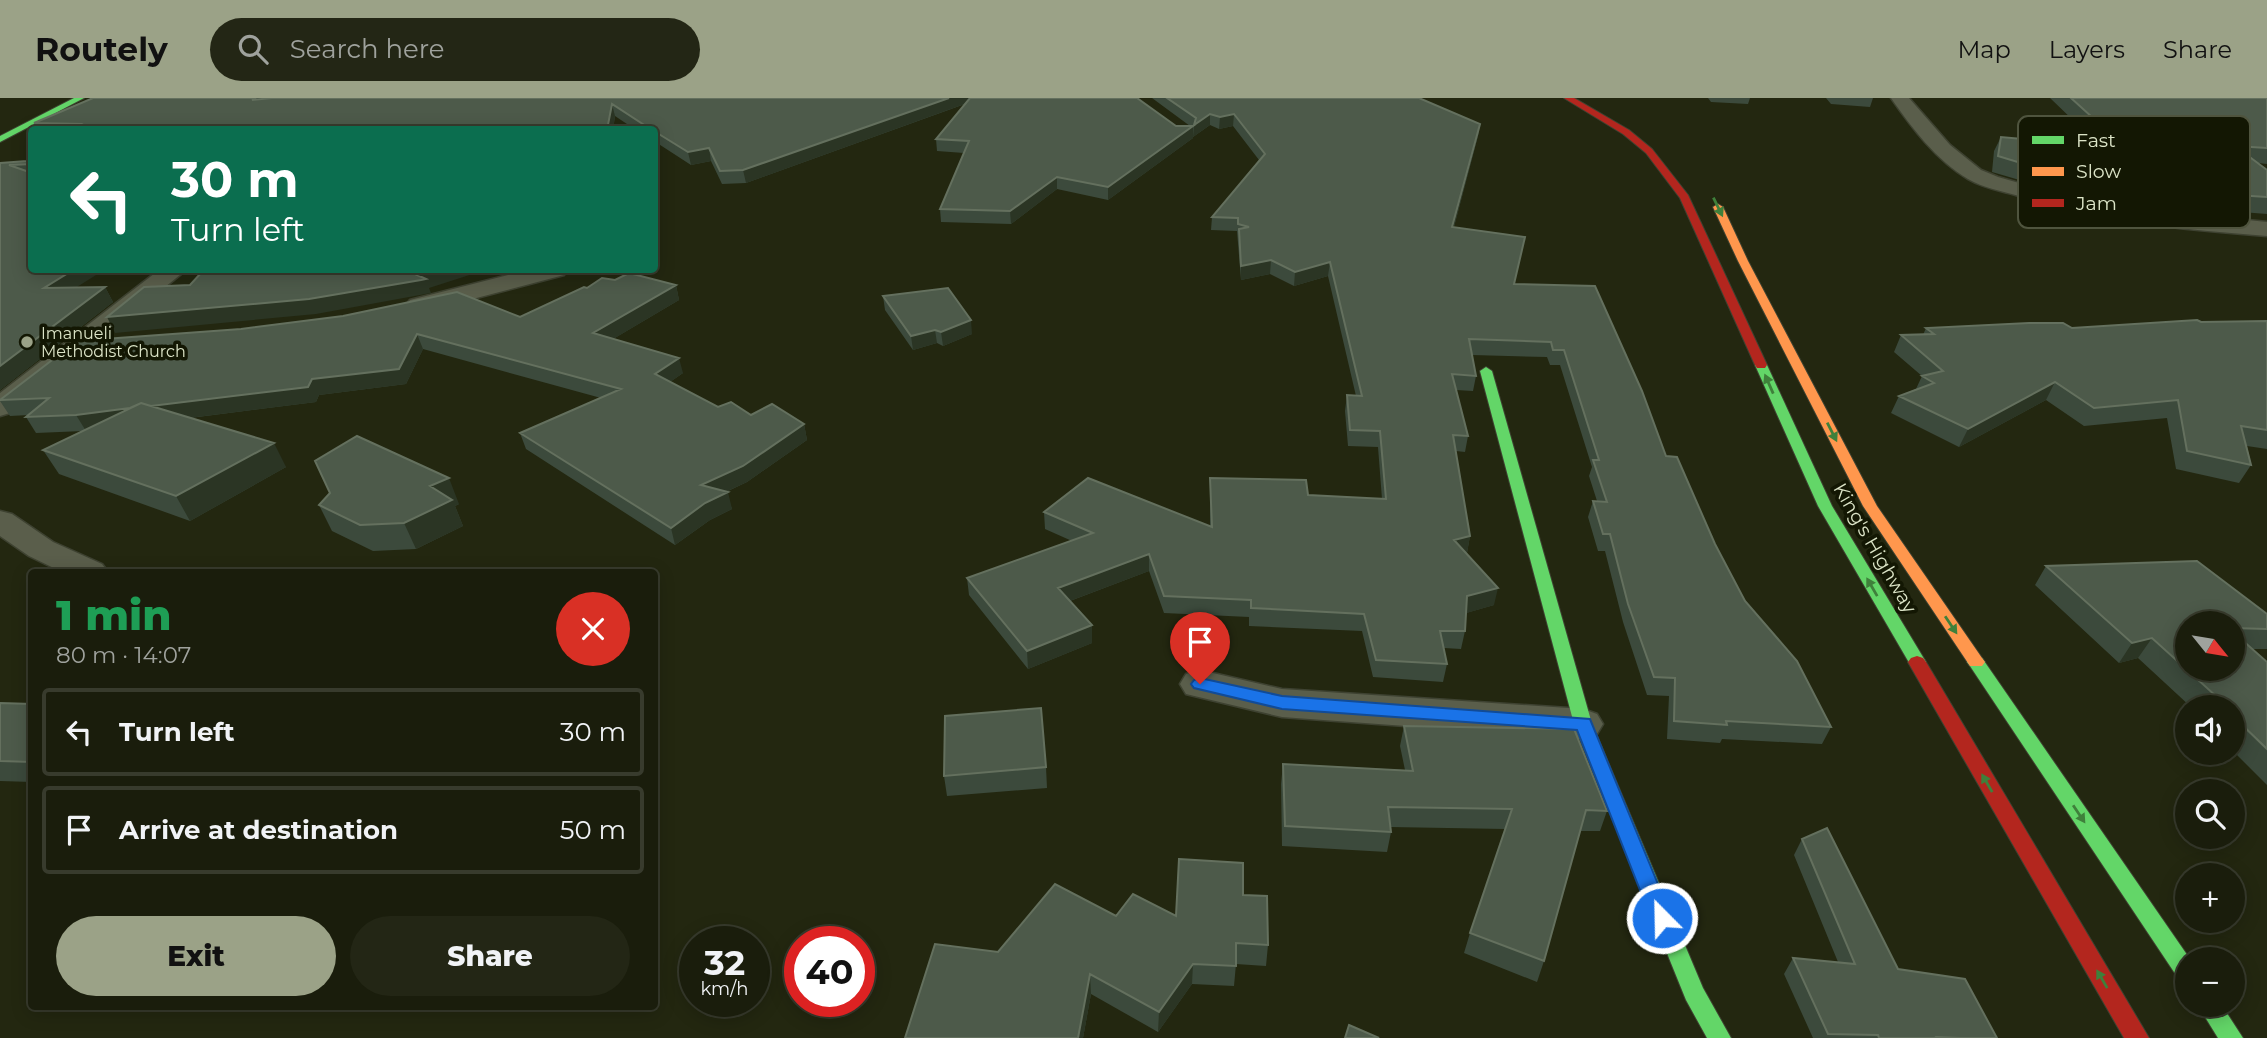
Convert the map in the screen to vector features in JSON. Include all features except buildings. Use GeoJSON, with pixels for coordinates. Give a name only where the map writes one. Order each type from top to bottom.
{"type":"FeatureCollection","features":[{"type":"Feature","properties":{"kind":"main road"},"geometry":{"type":"LineString","coordinates":[[0,139],[80,98]]}},
{"type":"Feature","properties":{"kind":"main road","name":"King's Highway"},"geometry":{"type":"LineString","coordinates":[[1568,98],[1626,132],[1642,145],[1685,197],[1825,506],[2137,1038]]}},
{"type":"Feature","properties":{"kind":"main road"},"geometry":{"type":"LineString","coordinates":[[1597,98],[1642,124]]}},
{"type":"Feature","properties":{"kind":"main road","name":"King's Highway"},"geometry":{"type":"LineString","coordinates":[[1708,189],[1870,506],[2175,955]]}},
{"type":"Feature","properties":{"kind":"main road"},"geometry":{"type":"LineString","coordinates":[[1486,371],[1583,724],[1688,981],[1719,1038]]}},
{"type":"Feature","properties":{"kind":"main road"},"geometry":{"type":"LineString","coordinates":[[2217,1017],[2231,1038]]}},
{"type":"Feature","properties":{"kind":"street"},"geometry":{"type":"LineString","coordinates":[[1900,98],[1936,144],[1977,175],[2018,189]]}},
{"type":"Feature","properties":{"kind":"street"},"geometry":{"type":"LineString","coordinates":[[0,407],[170,273]]}},
{"type":"Feature","properties":{"kind":"street"},"geometry":{"type":"LineString","coordinates":[[400,309],[453,298],[544,273]]}},
{"type":"Feature","properties":{"kind":"street"},"geometry":{"type":"LineString","coordinates":[[79,346],[118,342]]}},
{"type":"Feature","properties":{"kind":"street"},"geometry":{"type":"LineString","coordinates":[[0,521],[41,549],[84,569]]}},
{"type":"Feature","properties":{"kind":"street"},"geometry":{"type":"LineString","coordinates":[[1200,684],[1282,703],[1583,724]]}},
{"type":"Feature","properties":{"kind":"traffic: fast"},"geometry":{"type":"LineString","coordinates":[[0,139],[80,98]]}},
{"type":"Feature","properties":{"kind":"traffic: fast"},"geometry":{"type":"LineString","coordinates":[[1761,365],[1825,506],[1917,662]]}},
{"type":"Feature","properties":{"kind":"traffic: fast"},"geometry":{"type":"LineString","coordinates":[[1486,371],[1583,724],[1694,993],[1719,1038]]}},
{"type":"Feature","properties":{"kind":"traffic: fast"},"geometry":{"type":"LineString","coordinates":[[1976,662],[2175,955]]}},
{"type":"Feature","properties":{"kind":"traffic: fast"},"geometry":{"type":"LineString","coordinates":[[2217,1017],[2231,1038]]}},
{"type":"Feature","properties":{"kind":"traffic: slow"},"geometry":{"type":"LineString","coordinates":[[1718,207],[1743,261],[1870,506],[1976,662]]}},
{"type":"Feature","properties":{"kind":"traffic: jam"},"geometry":{"type":"LineString","coordinates":[[1568,98],[1626,132],[1649,151],[1685,197],[1761,365]]}},
{"type":"Feature","properties":{"kind":"traffic: jam"},"geometry":{"type":"LineString","coordinates":[[1917,662],[2137,1038]]}},
{"type":"Feature","properties":{"kind":"place","name":"Imanueli Methodist Church"},"geometry":{"type":"Point","coordinates":[27,342]}},
{"type":"Feature","properties":{"kind":"route"},"geometry":{"type":"LineString","coordinates":[[1200,684],[1242,696],[1282,703],[1583,724],[1662,918]]}}]}
